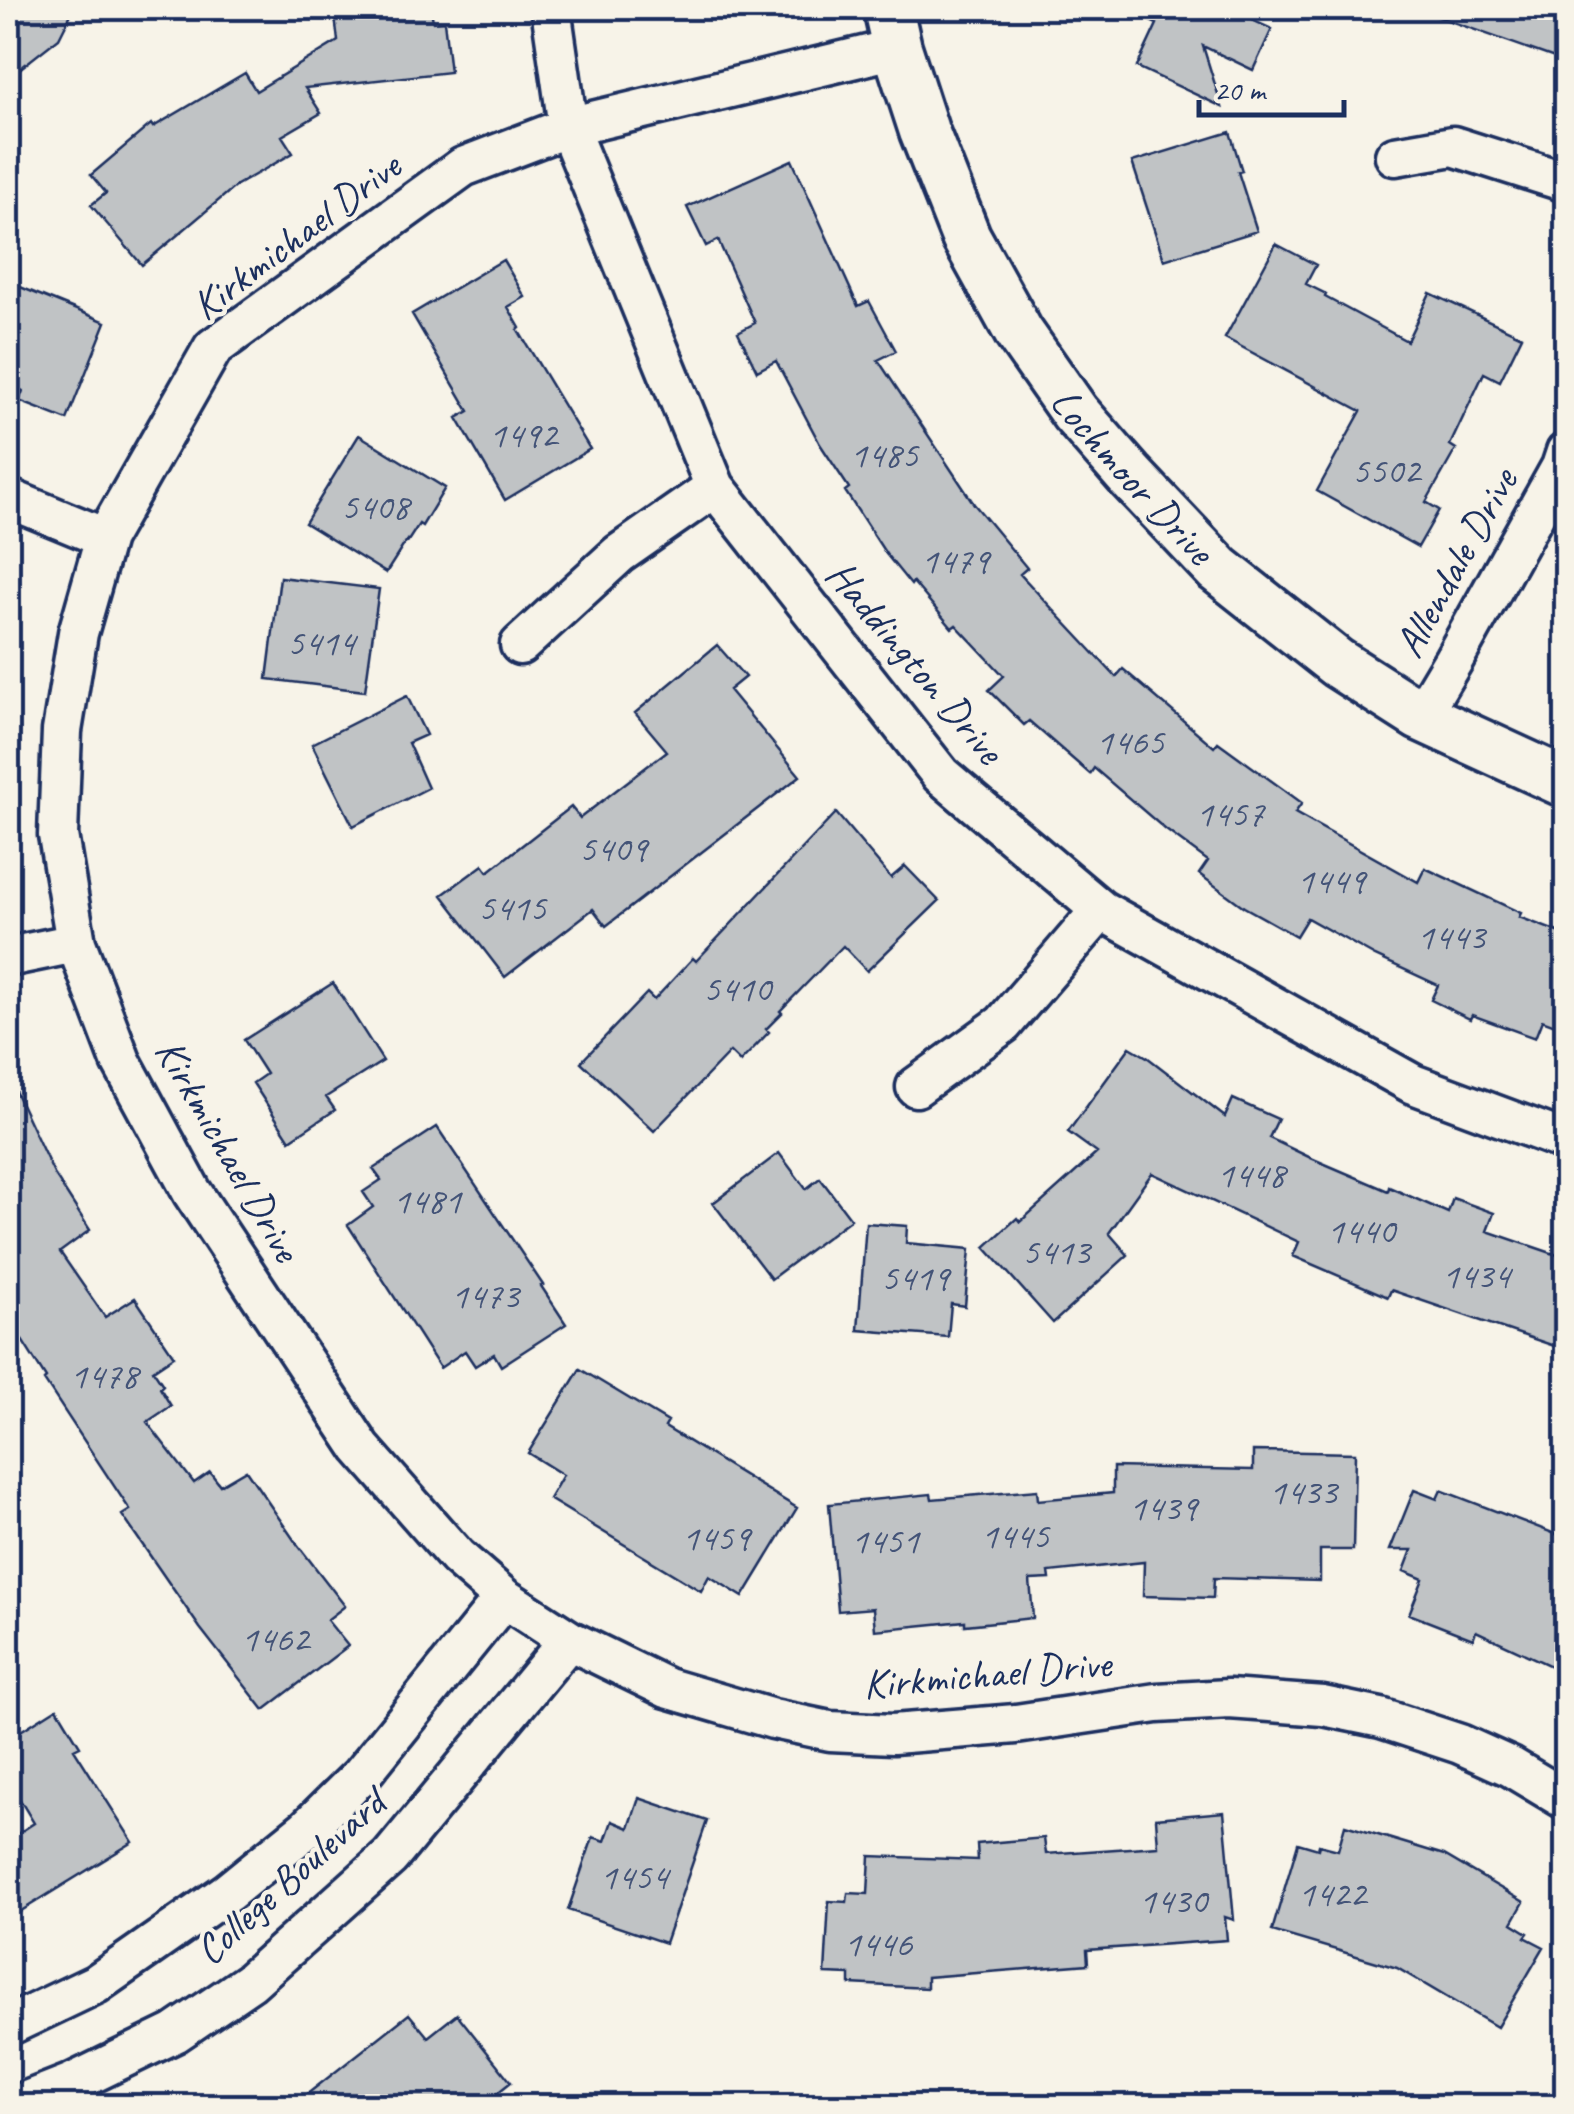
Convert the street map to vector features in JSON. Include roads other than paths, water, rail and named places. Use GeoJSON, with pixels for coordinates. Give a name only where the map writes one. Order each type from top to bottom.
{"type":"FeatureCollection","features":[{"type":"Feature","properties":{"kind":"street","name":"Haddington Drive"},"geometry":{"type":"LineString","coordinates":[[552,8],[568,127],[715,487],[941,776],[1101,910],[1413,1084],[1566,1141]]}},
{"type":"Feature","properties":{"kind":"street","name":"Kirkmichael Drive"},"geometry":{"type":"LineString","coordinates":[[892,28],[568,127],[462,167],[213,348],[105,538],[78,634],[62,731],[58,835],[76,943],[121,1061],[192,1192],[360,1448],[457,1557],[504,1598],[569,1640],[667,1688],[830,1731],[893,1734],[1016,1724],[1157,1702],[1229,1699],[1323,1706],[1380,1718],[1460,1744],[1511,1767],[1566,1800]]}},
{"type":"Feature","properties":{"kind":"street","name":"Lochmoor Drive"},"geometry":{"type":"LineString","coordinates":[[892,28],[924,132],[966,238],[1020,332],[1075,413],[1130,476],[1218,569],[1337,663],[1420,716],[1566,782]]}},
{"type":"Feature","properties":{"kind":"street"},"geometry":{"type":"LineString","coordinates":[[1395,156],[1453,146],[1566,182]]}},
{"type":"Feature","properties":{"kind":"street","name":"Allendale Drive"},"geometry":{"type":"LineString","coordinates":[[1420,716],[1566,452]]}},
{"type":"Feature","properties":{"kind":"street"},"geometry":{"type":"LineString","coordinates":[[520,645],[619,554],[715,487]]}},
{"type":"Feature","properties":{"kind":"street"},"geometry":{"type":"LineString","coordinates":[[8,498],[105,538]]}},
{"type":"Feature","properties":{"kind":"street"},"geometry":{"type":"LineString","coordinates":[[916,1087],[1004,1024],[1101,910]]}},
{"type":"Feature","properties":{"kind":"street"},"geometry":{"type":"LineString","coordinates":[[8,957],[76,943]]}},
{"type":"Feature","properties":{"kind":"street","name":"College Boulevard"},"geometry":{"type":"LineString","coordinates":[[8,2026],[96,1984],[228,1892],[306,1829],[361,1775],[504,1598]]}},
{"type":"Feature","properties":{"kind":"street","name":"College Boulevard"},"geometry":{"type":"LineString","coordinates":[[14,2106],[176,2033],[250,1982],[390,1858],[569,1640]]}}]}
